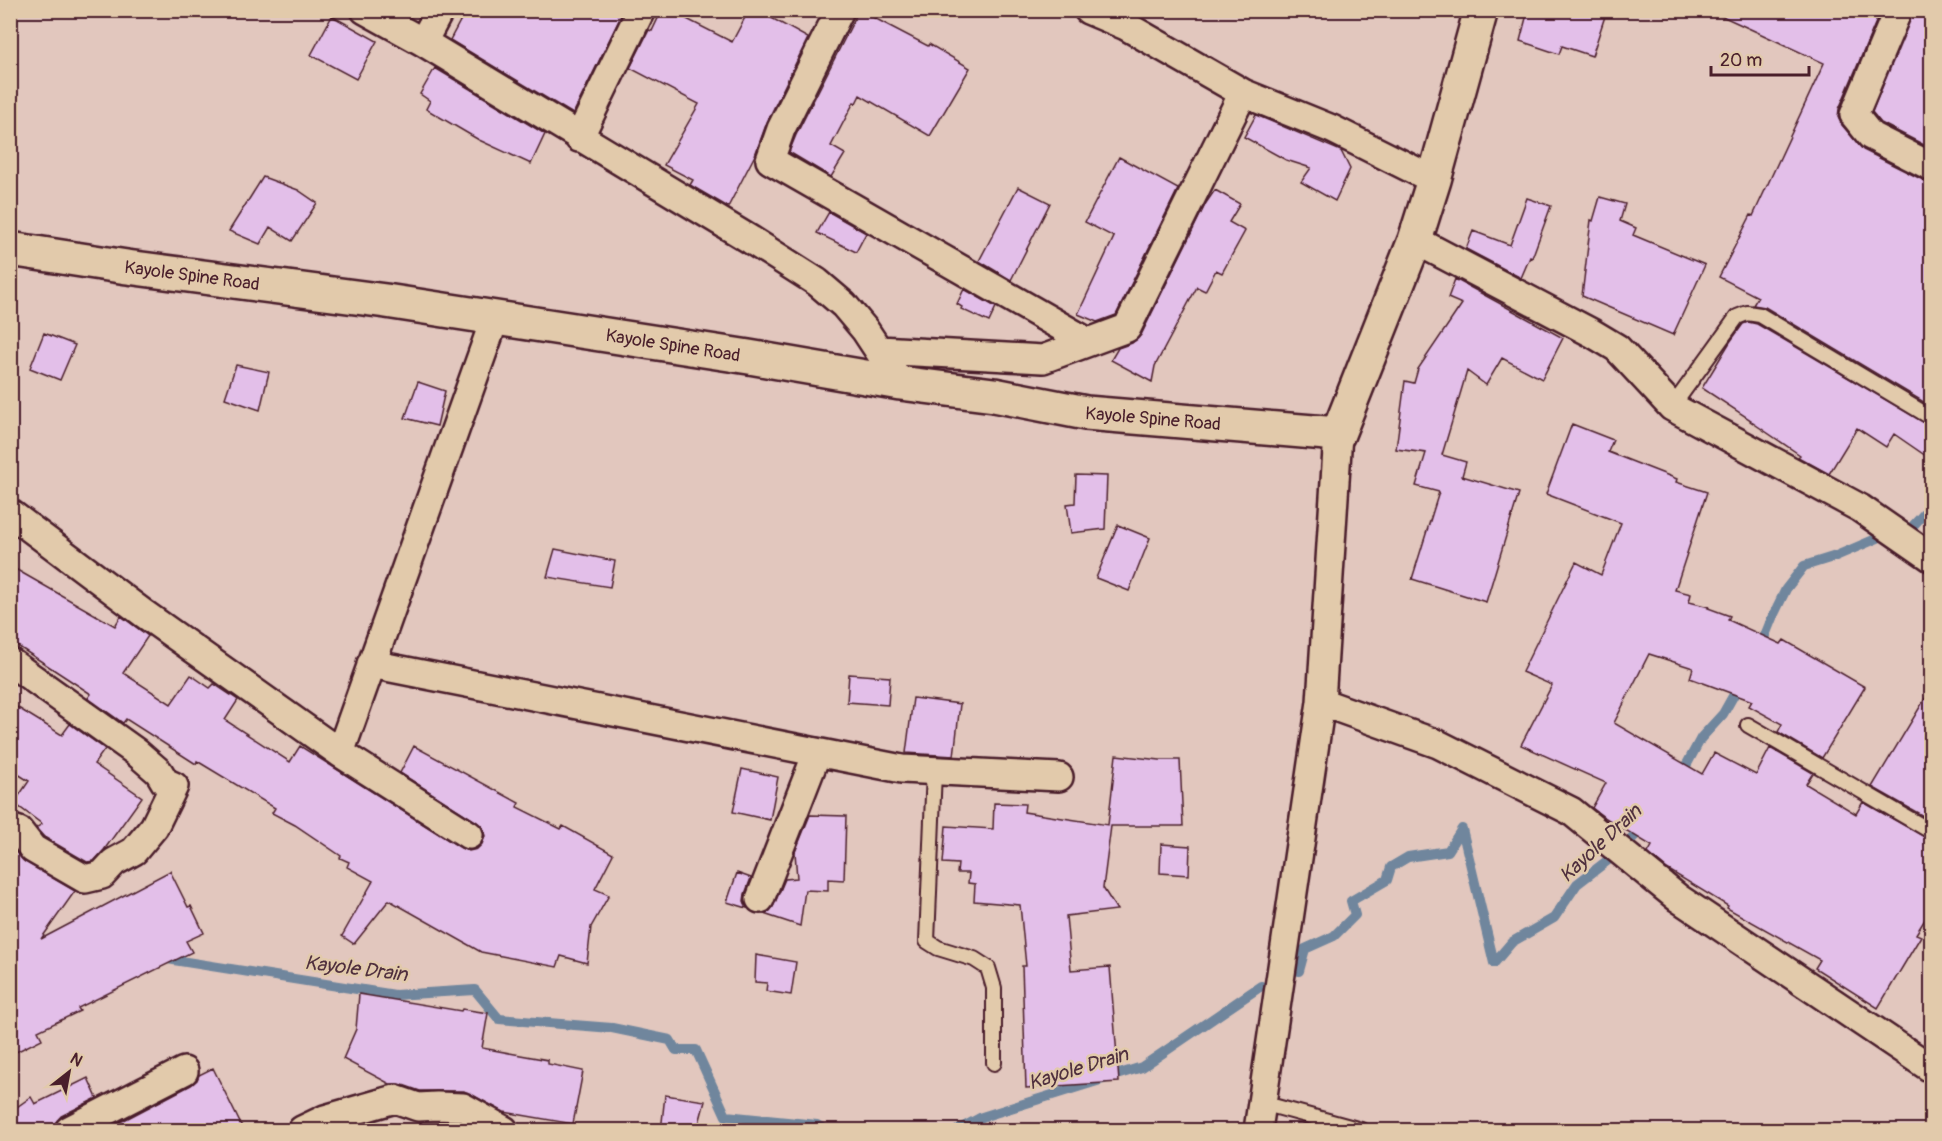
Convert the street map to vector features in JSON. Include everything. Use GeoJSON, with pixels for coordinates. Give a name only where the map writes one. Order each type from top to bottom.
{"type":"FeatureCollection","features":[{"type":"Feature","properties":{"kind":"main road"},"geometry":{"type":"LineString","coordinates":[[1338,434],[1415,240],[1481,10]]}},
{"type":"Feature","properties":{"kind":"main road","name":"Kayole Spine Road"},"geometry":{"type":"LineString","coordinates":[[10,249],[24,249],[127,267],[386,301],[749,357],[900,383],[994,395],[1086,413],[1338,434]]}},
{"type":"Feature","properties":{"kind":"street"},"geometry":{"type":"LineString","coordinates":[[365,10],[423,42],[817,282],[844,305],[879,350],[900,383]]}},
{"type":"Feature","properties":{"kind":"street"},"geometry":{"type":"LineString","coordinates":[[423,42],[440,10]]}},
{"type":"Feature","properties":{"kind":"street"},"geometry":{"type":"LineString","coordinates":[[579,138],[642,10]]}},
{"type":"Feature","properties":{"kind":"street"},"geometry":{"type":"LineString","coordinates":[[840,10],[781,129],[770,160],[1088,342]]}},
{"type":"Feature","properties":{"kind":"street"},"geometry":{"type":"LineString","coordinates":[[1089,10],[1126,26],[1243,93],[1332,129],[1434,180]]}},
{"type":"Feature","properties":{"kind":"street"},"geometry":{"type":"LineString","coordinates":[[1898,10],[1854,115],[1871,136],[1932,167]]}},
{"type":"Feature","properties":{"kind":"street"},"geometry":{"type":"LineString","coordinates":[[879,350],[1043,359],[1127,328],[1243,93]]}},
{"type":"Feature","properties":{"kind":"street"},"geometry":{"type":"LineString","coordinates":[[1415,240],[1567,318],[1617,348],[1672,407],[1860,508],[1932,558]]}},
{"type":"Feature","properties":{"kind":"street"},"geometry":{"type":"LineString","coordinates":[[340,753],[495,318]]}},
{"type":"Feature","properties":{"kind":"street"},"geometry":{"type":"LineString","coordinates":[[1258,1131],[1321,702],[1338,434]]}},
{"type":"Feature","properties":{"kind":"street"},"geometry":{"type":"LineString","coordinates":[[10,513],[143,613],[340,753],[469,835]]}},
{"type":"Feature","properties":{"kind":"street"},"geometry":{"type":"LineString","coordinates":[[10,662],[136,752],[159,772],[165,782],[174,786],[154,827],[134,851],[114,862],[102,875],[85,879],[33,849],[19,831],[10,828]]}},
{"type":"Feature","properties":{"kind":"street"},"geometry":{"type":"LineString","coordinates":[[371,664],[902,769],[1059,777]]}},
{"type":"Feature","properties":{"kind":"street"},"geometry":{"type":"LineString","coordinates":[[1321,702],[1406,732],[1478,763],[1571,811],[1678,898],[1932,1069]]}},
{"type":"Feature","properties":{"kind":"street"},"geometry":{"type":"LineString","coordinates":[[760,899],[818,753]]}},
{"type":"Feature","properties":{"kind":"street"},"geometry":{"type":"LineString","coordinates":[[69,1131],[184,1071]]}},
{"type":"Feature","properties":{"kind":"street"},"geometry":{"type":"LineString","coordinates":[[320,1127],[396,1099],[418,1107],[464,1107],[504,1131]]}},
{"type":"Feature","properties":{"kind":"lane"},"geometry":{"type":"LineString","coordinates":[[1672,407],[1737,317],[1744,313],[1751,313],[1760,315],[1932,418]]}},
{"type":"Feature","properties":{"kind":"lane"},"geometry":{"type":"LineString","coordinates":[[1748,725],[1932,832]]}},
{"type":"Feature","properties":{"kind":"lane"},"geometry":{"type":"LineString","coordinates":[[934,771],[927,941],[938,948],[974,958],[988,968],[994,988],[994,1063]]}},
{"type":"Feature","properties":{"kind":"lane"},"geometry":{"type":"LineString","coordinates":[[1262,1103],[1361,1131]]}},
{"type":"Feature","properties":{"kind":"building"},"geometry":{"type":"Polygon","coordinates":[[[466,10],[611,10],[621,16],[573,114],[450,40],[466,10]]]}},
{"type":"Feature","properties":{"kind":"building"},"geometry":{"type":"Polygon","coordinates":[[[662,10],[669,10],[732,42],[749,10],[757,10],[808,38],[767,122],[755,155],[728,207],[690,185],[693,180],[664,165],[699,104],[630,68],[662,10]]]}},
{"type":"Feature","properties":{"kind":"building"},"geometry":{"type":"Polygon","coordinates":[[[859,10],[928,46],[929,44],[970,68],[930,136],[860,95],[831,146],[845,154],[831,177],[789,152],[859,10]]]}},
{"type":"Feature","properties":{"kind":"building"},"geometry":{"type":"Polygon","coordinates":[[[1528,10],[1607,10],[1592,56],[1562,46],[1559,54],[1520,41],[1528,10]]]}},
{"type":"Feature","properties":{"kind":"building"},"geometry":{"type":"Polygon","coordinates":[[[1709,10],[1881,10],[1839,109],[1838,117],[1863,150],[1932,183],[1932,407],[1765,307],[1753,305],[1758,297],[1719,277],[1751,215],[1753,216],[1824,63],[1709,10]]]}},
{"type":"Feature","properties":{"kind":"building"},"geometry":{"type":"Polygon","coordinates":[[[1913,10],[1932,10],[1932,149],[1881,123],[1872,112],[1913,10]]]}},
{"type":"Feature","properties":{"kind":"building"},"geometry":{"type":"Polygon","coordinates":[[[332,16],[377,41],[356,79],[311,55],[332,16]]]}},
{"type":"Feature","properties":{"kind":"building"},"geometry":{"type":"Polygon","coordinates":[[[435,68],[545,134],[531,164],[479,140],[426,109],[430,101],[420,94],[435,68]]]}},
{"type":"Feature","properties":{"kind":"building"},"geometry":{"type":"Polygon","coordinates":[[[1256,115],[1341,151],[1350,169],[1335,201],[1301,182],[1311,168],[1286,160],[1244,137],[1256,115]]]}},
{"type":"Feature","properties":{"kind":"building"},"geometry":{"type":"Polygon","coordinates":[[[1119,157],[1178,189],[1116,315],[1097,322],[1078,314],[1114,237],[1085,222],[1119,157]]]}},
{"type":"Feature","properties":{"kind":"building"},"geometry":{"type":"Polygon","coordinates":[[[263,177],[298,190],[317,203],[292,241],[270,227],[260,244],[229,231],[263,177]]]}},
{"type":"Feature","properties":{"kind":"building"},"geometry":{"type":"Polygon","coordinates":[[[1018,187],[1050,203],[1011,280],[979,261],[1018,187]]]}},
{"type":"Feature","properties":{"kind":"building"},"geometry":{"type":"Polygon","coordinates":[[[1215,190],[1240,204],[1229,222],[1245,231],[1222,273],[1216,270],[1205,291],[1197,287],[1155,366],[1152,382],[1111,360],[1118,348],[1132,343],[1141,335],[1206,203],[1215,190]]]}},
{"type":"Feature","properties":{"kind":"building"},"geometry":{"type":"Polygon","coordinates":[[[1600,197],[1625,204],[1620,221],[1636,228],[1633,235],[1705,265],[1673,335],[1582,296],[1591,220],[1593,221],[1600,197]]]}},
{"type":"Feature","properties":{"kind":"building"},"geometry":{"type":"Polygon","coordinates":[[[1527,198],[1551,206],[1532,258],[1530,257],[1521,278],[1466,249],[1473,231],[1510,245],[1527,198]]]}},
{"type":"Feature","properties":{"kind":"building"},"geometry":{"type":"Polygon","coordinates":[[[829,212],[866,233],[856,252],[817,233],[829,212]]]}},
{"type":"Feature","properties":{"kind":"building"},"geometry":{"type":"Polygon","coordinates":[[[1455,279],[1563,338],[1542,379],[1502,358],[1486,385],[1467,371],[1442,455],[1466,462],[1462,476],[1519,493],[1486,602],[1412,579],[1439,492],[1416,486],[1426,453],[1396,449],[1405,381],[1414,383],[1418,369],[1462,304],[1448,298],[1455,279]]]}},
{"type":"Feature","properties":{"kind":"building"},"geometry":{"type":"Polygon","coordinates":[[[964,289],[996,307],[989,322],[961,309],[962,307],[957,304],[964,289]]]}},
{"type":"Feature","properties":{"kind":"building"},"geometry":{"type":"Polygon","coordinates":[[[1748,322],[1757,324],[1932,427],[1932,460],[1894,434],[1886,447],[1857,428],[1829,474],[1798,457],[1800,455],[1702,388],[1730,342],[1743,324],[1748,322]]]}},
{"type":"Feature","properties":{"kind":"building"},"geometry":{"type":"Polygon","coordinates":[[[44,333],[75,345],[60,380],[30,368],[44,333]]]}},
{"type":"Feature","properties":{"kind":"building"},"geometry":{"type":"Polygon","coordinates":[[[236,365],[269,372],[260,410],[225,398],[236,365]]]}},
{"type":"Feature","properties":{"kind":"building"},"geometry":{"type":"Polygon","coordinates":[[[418,382],[445,391],[437,426],[405,418],[418,382]]]}},
{"type":"Feature","properties":{"kind":"building"},"geometry":{"type":"Polygon","coordinates":[[[1572,424],[1613,440],[1608,452],[1677,479],[1676,482],[1707,492],[1675,590],[1691,594],[1689,602],[1730,616],[1728,620],[1781,644],[1784,640],[1865,687],[1822,758],[1778,732],[1782,724],[1749,706],[1752,701],[1690,678],[1693,668],[1649,654],[1614,723],[1702,774],[1714,753],[1756,775],[1770,748],[1813,773],[1806,784],[1856,814],[1863,802],[1932,841],[1932,908],[1916,934],[1921,936],[1878,1008],[1815,968],[1820,960],[1727,908],[1728,906],[1667,869],[1648,853],[1652,846],[1592,808],[1606,783],[1521,745],[1552,685],[1522,672],[1576,562],[1601,575],[1621,523],[1546,494],[1572,424]]]}},
{"type":"Feature","properties":{"kind":"building"},"geometry":{"type":"Polygon","coordinates":[[[1076,475],[1107,476],[1105,529],[1071,533],[1067,504],[1075,503],[1076,475]]]}},
{"type":"Feature","properties":{"kind":"building"},"geometry":{"type":"Polygon","coordinates":[[[1118,525],[1150,538],[1129,591],[1096,578],[1118,525]]]}},
{"type":"Feature","properties":{"kind":"building"},"geometry":{"type":"Polygon","coordinates":[[[555,549],[615,561],[610,587],[547,577],[555,549]]]}},
{"type":"Feature","properties":{"kind":"building"},"geometry":{"type":"Polygon","coordinates":[[[10,566],[115,626],[121,616],[148,636],[123,673],[171,704],[191,675],[210,688],[214,684],[238,700],[225,720],[290,762],[300,746],[461,848],[469,851],[477,849],[485,836],[483,828],[400,773],[414,746],[519,803],[517,807],[561,829],[563,826],[613,854],[595,889],[609,895],[591,927],[587,963],[561,956],[557,967],[481,952],[389,900],[354,944],[342,936],[373,881],[347,867],[349,862],[340,858],[341,856],[295,825],[272,813],[275,808],[197,761],[196,764],[126,719],[123,723],[88,698],[91,694],[10,641],[10,566]]]}},
{"type":"Feature","properties":{"kind":"building"},"geometry":{"type":"Polygon","coordinates":[[[849,674],[890,677],[888,705],[847,702],[849,674]]]}},
{"type":"Feature","properties":{"kind":"building"},"geometry":{"type":"Polygon","coordinates":[[[1932,687],[1932,821],[1872,787],[1932,687]]]}},
{"type":"Feature","properties":{"kind":"building"},"geometry":{"type":"Polygon","coordinates":[[[913,698],[960,704],[954,756],[906,753],[913,698]]]}},
{"type":"Feature","properties":{"kind":"building"},"geometry":{"type":"Polygon","coordinates":[[[10,703],[62,735],[70,724],[105,749],[94,764],[142,797],[94,861],[87,862],[44,837],[36,828],[42,824],[14,803],[29,781],[10,769],[10,703]]]}},
{"type":"Feature","properties":{"kind":"building"},"geometry":{"type":"Polygon","coordinates":[[[1116,755],[1180,760],[1183,826],[1111,826],[1103,888],[1117,910],[1066,916],[1071,970],[1110,967],[1119,1082],[1026,1088],[1022,966],[1026,966],[1020,905],[974,901],[975,884],[968,883],[969,873],[957,873],[958,864],[943,863],[946,826],[993,829],[994,803],[1025,804],[1024,812],[1108,825],[1116,755]]]}},
{"type":"Feature","properties":{"kind":"building"},"geometry":{"type":"Polygon","coordinates":[[[742,769],[778,777],[770,820],[733,812],[742,769]]]}},
{"type":"Feature","properties":{"kind":"building"},"geometry":{"type":"Polygon","coordinates":[[[810,815],[846,816],[844,880],[828,879],[828,891],[805,890],[800,926],[764,914],[774,905],[785,879],[797,878],[795,852],[810,815]]]}},
{"type":"Feature","properties":{"kind":"building"},"geometry":{"type":"Polygon","coordinates":[[[1161,844],[1190,846],[1189,875],[1160,873],[1161,844]]]}},
{"type":"Feature","properties":{"kind":"building"},"geometry":{"type":"Polygon","coordinates":[[[10,846],[25,862],[75,891],[41,939],[170,871],[204,933],[186,941],[192,952],[78,1008],[80,1011],[38,1031],[42,1039],[10,1055],[10,846]]]}},
{"type":"Feature","properties":{"kind":"building"},"geometry":{"type":"Polygon","coordinates":[[[737,873],[751,878],[744,901],[747,908],[727,902],[737,873]]]}},
{"type":"Feature","properties":{"kind":"building"},"geometry":{"type":"Polygon","coordinates":[[[756,955],[796,962],[791,995],[766,991],[767,983],[755,982],[756,955]]]}},
{"type":"Feature","properties":{"kind":"building"},"geometry":{"type":"Polygon","coordinates":[[[359,994],[461,1011],[462,1009],[488,1013],[482,1048],[548,1060],[548,1064],[583,1071],[573,1124],[504,1112],[464,1091],[420,1091],[400,1084],[390,1084],[343,1059],[356,1029],[359,994]]]}},
{"type":"Feature","properties":{"kind":"building"},"geometry":{"type":"Polygon","coordinates":[[[213,1068],[244,1131],[103,1131],[191,1085],[199,1075],[213,1068]]]}},
{"type":"Feature","properties":{"kind":"building"},"geometry":{"type":"Polygon","coordinates":[[[88,1078],[97,1098],[61,1116],[53,1131],[10,1131],[10,1112],[31,1097],[35,1104],[88,1078]]]}},
{"type":"Feature","properties":{"kind":"building"},"geometry":{"type":"Polygon","coordinates":[[[665,1095],[705,1101],[697,1131],[661,1131],[665,1095]]]}},
{"type":"Feature","properties":{"kind":"waterway","name":"Kayole Drain"},"geometry":{"type":"LineString","coordinates":[[1911,528],[1932,505]]}},
{"type":"Feature","properties":{"kind":"waterway","name":"Kayole Drain"},"geometry":{"type":"LineString","coordinates":[[1760,648],[1786,589],[1804,566],[1836,556],[1878,538]]}},
{"type":"Feature","properties":{"kind":"waterway","name":"Kayole Drain"},"geometry":{"type":"LineString","coordinates":[[1680,777],[1701,738],[1723,714],[1741,682]]}},
{"type":"Feature","properties":{"kind":"waterway","name":"Kayole Drain"},"geometry":{"type":"LineString","coordinates":[[1299,971],[1305,949],[1334,936],[1355,915],[1351,901],[1387,880],[1391,867],[1408,857],[1448,851],[1462,829],[1494,963],[1512,942],[1554,918],[1577,884],[1616,854],[1645,826]]}},
{"type":"Feature","properties":{"kind":"waterway","name":"Kayole Drain"},"geometry":{"type":"LineString","coordinates":[[161,958],[395,995],[475,990],[499,1019],[612,1028],[670,1040],[676,1050],[696,1050],[726,1116],[817,1125],[825,1130]]}},
{"type":"Feature","properties":{"kind":"waterway","name":"Kayole Drain"},"geometry":{"type":"LineString","coordinates":[[958,1130],[982,1117],[1142,1067],[1261,986]]}}]}
